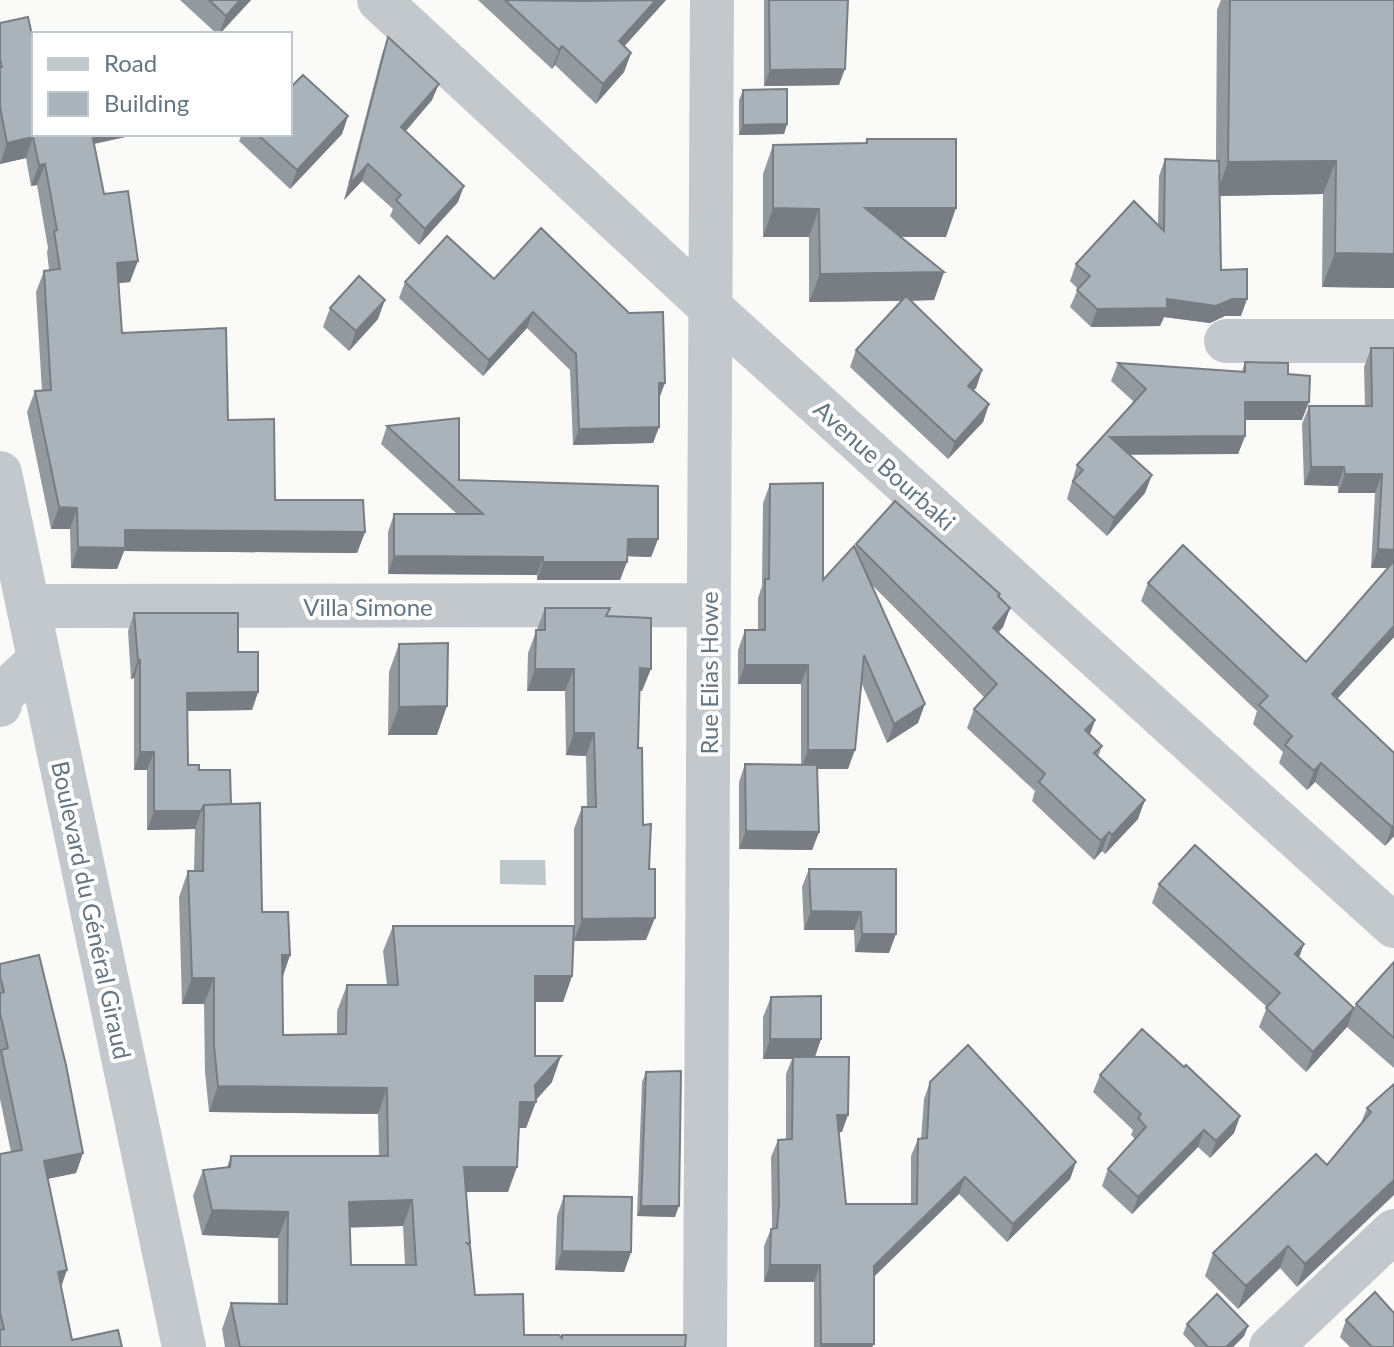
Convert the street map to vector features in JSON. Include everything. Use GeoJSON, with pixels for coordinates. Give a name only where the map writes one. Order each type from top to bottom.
{"type":"FeatureCollection","features":[{"type":"Feature","properties":{"kind":"street","name":"Avenue Bourbaki"},"geometry":{"type":"LineString","coordinates":[[379,0],[711,308],[1394,926]]}},
{"type":"Feature","properties":{"kind":"street","name":"Rue Elias Howe"},"geometry":{"type":"LineString","coordinates":[[705,1347],[712,0]]}},
{"type":"Feature","properties":{"kind":"street"},"geometry":{"type":"LineString","coordinates":[[1226,341],[1394,341]]}},
{"type":"Feature","properties":{"kind":"street","name":"Boulevard du Général Giraud"},"geometry":{"type":"LineString","coordinates":[[0,473],[184,1347]]}},
{"type":"Feature","properties":{"kind":"street","name":"Villa Simone"},"geometry":{"type":"LineString","coordinates":[[28,606],[708,605]]}},
{"type":"Feature","properties":{"kind":"street"},"geometry":{"type":"LineString","coordinates":[[0,705],[2,695],[39,660]]}},
{"type":"Feature","properties":{"kind":"street"},"geometry":{"type":"LineString","coordinates":[[1271,1347],[1394,1231]]}},
{"type":"Feature","properties":{"kind":"shaded area"},"geometry":{"type":"Polygon","coordinates":[[[500,860],[545,860],[546,885],[500,884],[500,860]]]}},
{"type":"Feature","properties":{"kind":"building"},"geometry":{"type":"Polygon","coordinates":[[[209,0],[240,0],[226,16],[209,0]]]}},
{"type":"Feature","properties":{"kind":"building"},"geometry":{"type":"Polygon","coordinates":[[[505,0],[656,0],[619,41],[631,53],[603,84],[562,46],[559,50],[505,0]]]}},
{"type":"Feature","properties":{"kind":"building"},"geometry":{"type":"Polygon","coordinates":[[[769,0],[848,0],[845,69],[770,70],[769,0]]]}},
{"type":"Feature","properties":{"kind":"building"},"geometry":{"type":"Polygon","coordinates":[[[1230,0],[1394,0],[1394,254],[1335,253],[1336,161],[1228,162],[1230,0]]]}},
{"type":"Feature","properties":{"kind":"building"},"geometry":{"type":"Polygon","coordinates":[[[28,17],[32,35],[32,136],[92,136],[104,194],[128,191],[138,261],[117,263],[122,333],[226,328],[228,420],[274,419],[275,500],[363,500],[365,532],[125,530],[125,548],[78,547],[77,508],[59,507],[35,391],[51,390],[44,271],[60,269],[54,231],[57,230],[45,164],[39,165],[33,137],[7,143],[0,107],[0,23],[28,17]]]}},
{"type":"Feature","properties":{"kind":"building"},"geometry":{"type":"Polygon","coordinates":[[[388,37],[439,84],[401,127],[464,186],[425,229],[396,200],[401,195],[368,164],[350,184],[388,37]]]}},
{"type":"Feature","properties":{"kind":"building"},"geometry":{"type":"Polygon","coordinates":[[[303,75],[348,116],[297,170],[259,136],[292,136],[292,86],[303,75]]]}},
{"type":"Feature","properties":{"kind":"building"},"geometry":{"type":"Polygon","coordinates":[[[787,89],[787,124],[743,125],[743,90],[787,89]]]}},
{"type":"Feature","properties":{"kind":"building"},"geometry":{"type":"Polygon","coordinates":[[[867,139],[956,139],[956,208],[865,208],[944,272],[820,274],[819,209],[773,208],[773,145],[867,143],[867,139]]]}},
{"type":"Feature","properties":{"kind":"building"},"geometry":{"type":"Polygon","coordinates":[[[1165,159],[1219,161],[1221,270],[1247,269],[1247,299],[1232,299],[1216,306],[1167,299],[1167,308],[1097,309],[1077,290],[1090,276],[1076,264],[1134,201],[1164,231],[1165,159]]]}},
{"type":"Feature","properties":{"kind":"building"},"geometry":{"type":"Polygon","coordinates":[[[541,228],[629,313],[663,312],[665,383],[659,383],[659,427],[579,429],[576,354],[533,312],[489,360],[405,282],[447,236],[494,279],[541,228]]]}},
{"type":"Feature","properties":{"kind":"building"},"geometry":{"type":"Polygon","coordinates":[[[359,276],[385,300],[356,331],[330,308],[359,276]]]}},
{"type":"Feature","properties":{"kind":"building"},"geometry":{"type":"Polygon","coordinates":[[[906,296],[982,370],[968,386],[989,404],[955,442],[856,350],[906,296]]]}},
{"type":"Feature","properties":{"kind":"building"},"geometry":{"type":"Polygon","coordinates":[[[1371,348],[1394,348],[1394,550],[1378,549],[1382,474],[1345,474],[1344,467],[1311,467],[1309,406],[1372,406],[1371,348]]]}},
{"type":"Feature","properties":{"kind":"building"},"geometry":{"type":"Polygon","coordinates":[[[1245,362],[1288,363],[1288,374],[1310,376],[1309,402],[1245,402],[1245,436],[1110,437],[1152,475],[1114,518],[1073,481],[1083,470],[1077,465],[1146,389],[1118,363],[1245,372],[1245,362]]]}},
{"type":"Feature","properties":{"kind":"building"},"geometry":{"type":"Polygon","coordinates":[[[459,418],[459,480],[658,486],[658,539],[628,539],[627,562],[543,562],[543,557],[394,556],[394,514],[483,514],[387,426],[459,418]]]}},
{"type":"Feature","properties":{"kind":"building"},"geometry":{"type":"Polygon","coordinates":[[[823,483],[823,580],[854,546],[925,704],[894,724],[864,655],[855,750],[808,750],[808,665],[745,665],[745,630],[765,630],[770,484],[823,483]]]}},
{"type":"Feature","properties":{"kind":"building"},"geometry":{"type":"Polygon","coordinates":[[[895,501],[1000,594],[998,596],[1010,608],[993,628],[1095,720],[1085,730],[1102,746],[1094,753],[1145,800],[1112,835],[1109,832],[1101,841],[1039,782],[1045,774],[974,709],[997,684],[856,544],[895,501]]]}},
{"type":"Feature","properties":{"kind":"building"},"geometry":{"type":"Polygon","coordinates":[[[1183,545],[1306,662],[1394,561],[1394,626],[1332,694],[1394,753],[1392,827],[1321,763],[1314,771],[1285,745],[1292,736],[1259,705],[1268,696],[1148,583],[1183,545]]]}},
{"type":"Feature","properties":{"kind":"building"},"geometry":{"type":"Polygon","coordinates":[[[545,608],[610,608],[606,616],[651,618],[651,669],[640,668],[638,748],[642,748],[643,825],[651,824],[649,869],[655,869],[655,918],[582,919],[582,807],[596,807],[594,733],[574,733],[574,669],[535,669],[536,630],[545,630],[545,608]]]}},
{"type":"Feature","properties":{"kind":"building"},"geometry":{"type":"Polygon","coordinates":[[[134,613],[238,613],[238,652],[258,652],[258,692],[187,693],[188,765],[199,765],[199,770],[230,770],[231,804],[204,805],[201,811],[154,811],[154,752],[140,752],[140,660],[134,613]]]}},
{"type":"Feature","properties":{"kind":"building"},"geometry":{"type":"Polygon","coordinates":[[[448,643],[447,706],[399,707],[399,644],[448,643]]]}},
{"type":"Feature","properties":{"kind":"building"},"geometry":{"type":"Polygon","coordinates":[[[745,764],[817,765],[819,832],[746,831],[745,764]]]}},
{"type":"Feature","properties":{"kind":"building"},"geometry":{"type":"Polygon","coordinates":[[[260,803],[262,912],[288,912],[290,955],[282,955],[283,1035],[346,1034],[347,985],[398,985],[393,926],[574,926],[572,976],[535,976],[535,1056],[561,1056],[535,1085],[536,1102],[520,1102],[517,1167],[464,1167],[470,1243],[467,1243],[470,1246],[475,1295],[523,1294],[524,1335],[559,1335],[562,1338],[562,1335],[686,1335],[685,1347],[240,1347],[231,1303],[287,1304],[288,1212],[212,1210],[203,1170],[230,1167],[231,1156],[388,1156],[387,1088],[218,1086],[214,1046],[214,978],[192,978],[188,871],[203,871],[204,805],[260,803]],[[412,1200],[349,1202],[351,1265],[416,1265],[412,1200]]]}},
{"type":"Feature","properties":{"kind":"building"},"geometry":{"type":"Polygon","coordinates":[[[1195,845],[1304,944],[1295,954],[1354,1008],[1313,1052],[1266,1008],[1280,993],[1159,884],[1195,845]]]}},
{"type":"Feature","properties":{"kind":"building"},"geometry":{"type":"Polygon","coordinates":[[[809,869],[896,869],[896,934],[862,934],[861,912],[811,911],[809,869]]]}},
{"type":"Feature","properties":{"kind":"building"},"geometry":{"type":"Polygon","coordinates":[[[39,955],[66,1065],[83,1153],[44,1161],[67,1270],[58,1272],[72,1340],[118,1330],[122,1347],[0,1347],[0,1330],[4,1329],[0,1312],[0,1154],[22,1150],[1,1050],[8,1048],[0,1013],[0,993],[4,992],[0,964],[39,955]]]}},
{"type":"Feature","properties":{"kind":"building"},"geometry":{"type":"Polygon","coordinates":[[[1394,962],[1394,1038],[1356,1004],[1394,962]]]}},
{"type":"Feature","properties":{"kind":"building"},"geometry":{"type":"Polygon","coordinates":[[[821,996],[821,1039],[770,1039],[771,997],[821,996]]]}},
{"type":"Feature","properties":{"kind":"building"},"geometry":{"type":"Polygon","coordinates":[[[1142,1029],[1240,1116],[1216,1141],[1204,1130],[1138,1197],[1108,1169],[1146,1127],[1138,1118],[1141,1114],[1100,1075],[1142,1029]]]}},
{"type":"Feature","properties":{"kind":"building"},"geometry":{"type":"Polygon","coordinates":[[[968,1045],[1076,1162],[1013,1224],[965,1177],[874,1266],[874,1344],[821,1344],[820,1265],[770,1265],[771,1229],[777,1228],[779,1204],[778,1140],[792,1139],[793,1057],[849,1057],[848,1115],[837,1115],[846,1204],[917,1204],[918,1139],[927,1138],[930,1082],[968,1045]]]}},
{"type":"Feature","properties":{"kind":"building"},"geometry":{"type":"Polygon","coordinates":[[[681,1071],[679,1206],[641,1206],[646,1072],[681,1071]]]}},
{"type":"Feature","properties":{"kind":"building"},"geometry":{"type":"Polygon","coordinates":[[[1394,1084],[1394,1180],[1305,1264],[1288,1246],[1246,1286],[1213,1253],[1316,1154],[1327,1165],[1371,1112],[1367,1108],[1394,1084]]]}},
{"type":"Feature","properties":{"kind":"building"},"geometry":{"type":"Polygon","coordinates":[[[564,1196],[632,1197],[631,1252],[562,1251],[564,1196]]]}},
{"type":"Feature","properties":{"kind":"building"},"geometry":{"type":"Polygon","coordinates":[[[1375,1292],[1394,1313],[1394,1347],[1372,1347],[1346,1320],[1375,1292]]]}},
{"type":"Feature","properties":{"kind":"building"},"geometry":{"type":"Polygon","coordinates":[[[1217,1294],[1248,1326],[1226,1347],[1208,1347],[1187,1324],[1217,1294]]]}}]}
